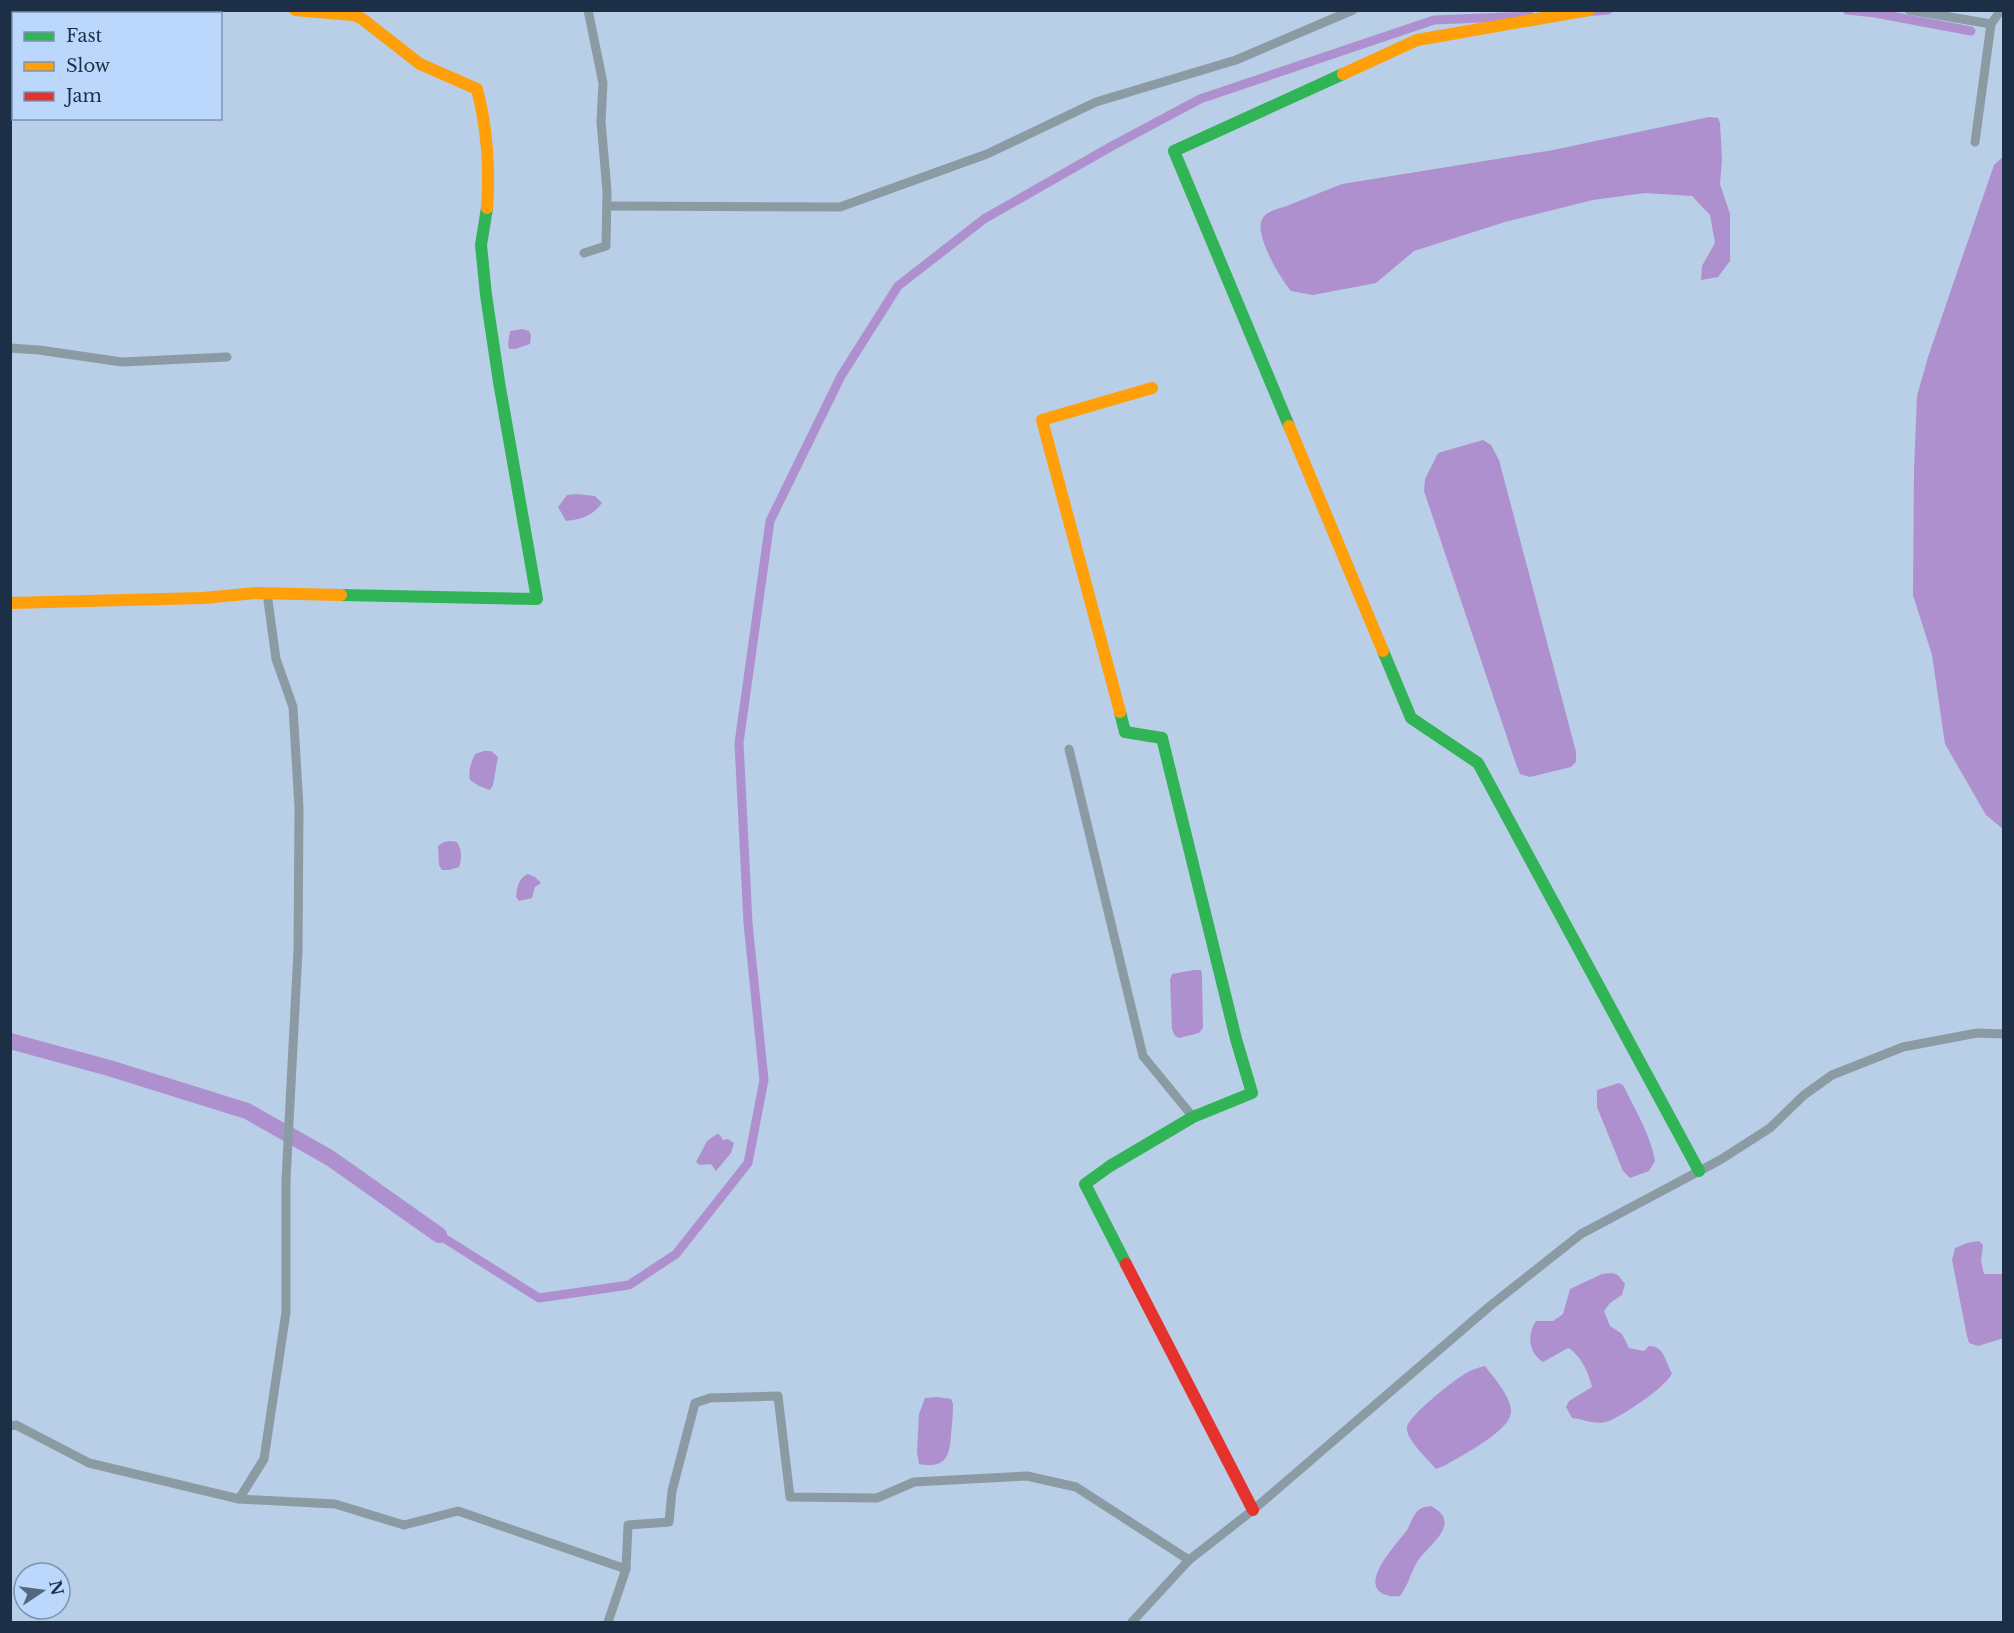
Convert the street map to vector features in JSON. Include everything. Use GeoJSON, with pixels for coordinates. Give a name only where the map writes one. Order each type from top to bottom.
{"type":"FeatureCollection","features":[{"type":"Feature","properties":{"kind":"street"},"geometry":{"type":"LineString","coordinates":[[10,603],[203,598],[267,593],[537,599],[484,280],[481,247],[487,208],[489,156],[477,89],[465,81],[431,70],[416,62],[361,18],[346,14],[295,10]]}},
{"type":"Feature","properties":{"kind":"street"},"geometry":{"type":"LineString","coordinates":[[584,253],[606,246],[607,206],[601,122],[603,83],[588,10]]}},
{"type":"Feature","properties":{"kind":"street"},"geometry":{"type":"LineString","coordinates":[[607,206],[840,207],[987,154],[1096,102],[1236,60],[1353,10]]}},
{"type":"Feature","properties":{"kind":"street"},"geometry":{"type":"LineString","coordinates":[[1589,10],[1417,40],[1174,151],[1411,718],[1478,763],[1699,1171]]}},
{"type":"Feature","properties":{"kind":"street"},"geometry":{"type":"LineString","coordinates":[[1909,10],[1992,24]]}},
{"type":"Feature","properties":{"kind":"street"},"geometry":{"type":"LineString","coordinates":[[1975,142],[1992,24],[2001,10]]}},
{"type":"Feature","properties":{"kind":"street"},"geometry":{"type":"LineString","coordinates":[[10,348],[122,362],[227,357]]}},
{"type":"Feature","properties":{"kind":"street"},"geometry":{"type":"LineString","coordinates":[[1152,388],[1042,420],[1125,732],[1162,738],[1236,1039],[1252,1093],[1193,1116],[1110,1166],[1085,1184],[1253,1510]]}},
{"type":"Feature","properties":{"kind":"street"},"geometry":{"type":"LineString","coordinates":[[239,1498],[264,1459],[286,1312],[286,1180],[298,951],[299,808],[293,707],[276,659],[267,593]]}},
{"type":"Feature","properties":{"kind":"street"},"geometry":{"type":"LineString","coordinates":[[1069,749],[1143,1056],[1193,1116]]}},
{"type":"Feature","properties":{"kind":"street"},"geometry":{"type":"LineString","coordinates":[[1132,1623],[1189,1560],[1253,1510],[1481,1314],[1581,1233],[1720,1160],[1770,1128],[1804,1095],[1832,1075],[1903,1047],[1977,1033],[2004,1034]]}},
{"type":"Feature","properties":{"kind":"street"},"geometry":{"type":"LineString","coordinates":[[608,1623],[626,1569],[628,1525],[669,1522],[672,1491],[695,1403],[710,1398],[778,1396],[790,1497],[877,1498],[914,1482],[1027,1476],[1076,1487],[1189,1560]]}},
{"type":"Feature","properties":{"kind":"street"},"geometry":{"type":"LineString","coordinates":[[10,1426],[16,1425],[89,1462],[239,1498],[335,1504],[404,1525],[458,1511],[626,1569]]}},
{"type":"Feature","properties":{"kind":"shaded area"},"geometry":{"type":"Polygon","coordinates":[[[1709,117],[1718,118],[1720,123],[1722,159],[1720,184],[1730,214],[1730,261],[1718,277],[1701,280],[1702,266],[1715,243],[1710,215],[1692,196],[1645,193],[1593,200],[1505,222],[1414,251],[1376,283],[1313,295],[1291,291],[1276,268],[1262,238],[1261,222],[1267,213],[1342,184],[1553,150],[1709,117]]]}},
{"type":"Feature","properties":{"kind":"shaded area"},"geometry":{"type":"Polygon","coordinates":[[[2003,157],[2003,829],[1986,815],[1945,744],[1932,655],[1913,595],[1917,396],[1928,357],[1994,165],[2003,157]]]}},
{"type":"Feature","properties":{"kind":"shaded area"},"geometry":{"type":"Polygon","coordinates":[[[522,329],[529,331],[530,344],[509,349],[510,331],[522,329]]]}},
{"type":"Feature","properties":{"kind":"shaded area"},"geometry":{"type":"Polygon","coordinates":[[[1483,440],[1491,445],[1499,460],[1576,752],[1576,762],[1571,767],[1530,777],[1520,774],[1516,764],[1424,491],[1425,479],[1438,453],[1483,440]]]}},
{"type":"Feature","properties":{"kind":"shaded area"},"geometry":{"type":"Polygon","coordinates":[[[567,495],[595,496],[602,503],[587,516],[566,521],[558,507],[567,495]]]}},
{"type":"Feature","properties":{"kind":"shaded area"},"geometry":{"type":"Polygon","coordinates":[[[491,751],[498,757],[490,790],[470,780],[471,764],[475,754],[491,751]]]}},
{"type":"Feature","properties":{"kind":"shaded area"},"geometry":{"type":"Polygon","coordinates":[[[450,841],[457,842],[459,845],[460,864],[459,867],[442,870],[439,865],[438,846],[450,841]]]}},
{"type":"Feature","properties":{"kind":"shaded area"},"geometry":{"type":"Polygon","coordinates":[[[528,874],[541,883],[535,887],[532,898],[519,901],[516,897],[519,884],[528,874]]]}},
{"type":"Feature","properties":{"kind":"shaded area"},"geometry":{"type":"Polygon","coordinates":[[[1201,970],[1202,975],[1203,1028],[1199,1033],[1179,1038],[1175,1036],[1172,1029],[1170,980],[1172,974],[1201,970]]]}},
{"type":"Feature","properties":{"kind":"shaded area"},"geometry":{"type":"Polygon","coordinates":[[[1619,1083],[1623,1085],[1642,1122],[1655,1161],[1649,1171],[1630,1178],[1623,1171],[1597,1107],[1597,1090],[1619,1083]]]}},
{"type":"Feature","properties":{"kind":"shaded area"},"geometry":{"type":"Polygon","coordinates":[[[717,1134],[723,1140],[728,1139],[734,1143],[731,1153],[716,1171],[711,1164],[700,1165],[696,1162],[707,1141],[717,1134]]]}},
{"type":"Feature","properties":{"kind":"shaded area"},"geometry":{"type":"Polygon","coordinates":[[[1979,1241],[1983,1245],[1981,1261],[1984,1274],[2003,1274],[2004,1338],[1978,1346],[1969,1343],[1952,1260],[1955,1248],[1979,1241]]]}},
{"type":"Feature","properties":{"kind":"shaded area"},"geometry":{"type":"Polygon","coordinates":[[[1602,1274],[1618,1275],[1625,1284],[1622,1295],[1610,1303],[1604,1311],[1610,1326],[1622,1334],[1629,1348],[1644,1351],[1649,1346],[1658,1349],[1664,1355],[1672,1373],[1654,1393],[1634,1407],[1609,1421],[1595,1423],[1572,1418],[1566,1407],[1569,1401],[1592,1387],[1580,1359],[1568,1348],[1543,1362],[1534,1353],[1530,1337],[1536,1321],[1553,1321],[1563,1314],[1570,1289],[1602,1274]]]}},
{"type":"Feature","properties":{"kind":"shaded area"},"geometry":{"type":"Polygon","coordinates":[[[1485,1366],[1501,1386],[1510,1404],[1509,1418],[1496,1434],[1436,1469],[1410,1438],[1407,1428],[1409,1423],[1422,1408],[1450,1384],[1468,1372],[1485,1366]]]}},
{"type":"Feature","properties":{"kind":"shaded area"},"geometry":{"type":"Polygon","coordinates":[[[925,1398],[951,1399],[953,1404],[949,1449],[940,1463],[919,1464],[917,1452],[919,1414],[925,1398]]]}},
{"type":"Feature","properties":{"kind":"shaded area"},"geometry":{"type":"Polygon","coordinates":[[[1431,1506],[1440,1513],[1444,1520],[1444,1527],[1417,1562],[1400,1596],[1386,1595],[1378,1590],[1375,1582],[1377,1573],[1417,1512],[1423,1507],[1431,1506]]]}},
{"type":"Feature","properties":{"kind":"waterway"},"geometry":{"type":"LineString","coordinates":[[1583,12],[1608,10]]}},
{"type":"Feature","properties":{"kind":"waterway"},"geometry":{"type":"LineString","coordinates":[[1847,10],[1971,31]]}},
{"type":"Feature","properties":{"kind":"waterway"},"geometry":{"type":"LineString","coordinates":[[439,1235],[539,1298],[629,1285],[676,1254],[748,1163],[764,1080],[748,923],[739,743],[770,521],[841,376],[898,286],[984,219],[1200,99],[1434,20],[1530,16]]}},
{"type":"Feature","properties":{"kind":"waterway"},"geometry":{"type":"LineString","coordinates":[[10,1041],[109,1068],[247,1111],[330,1158],[439,1235]]}},
{"type":"Feature","properties":{"kind":"traffic: fast"},"geometry":{"type":"LineString","coordinates":[[1289,426],[1174,151],[1343,74]]}},
{"type":"Feature","properties":{"kind":"traffic: fast"},"geometry":{"type":"LineString","coordinates":[[341,595],[537,599],[486,295],[481,245],[487,208]]}},
{"type":"Feature","properties":{"kind":"traffic: fast"},"geometry":{"type":"LineString","coordinates":[[1383,651],[1411,718],[1478,763],[1699,1171]]}},
{"type":"Feature","properties":{"kind":"traffic: fast"},"geometry":{"type":"LineString","coordinates":[[1120,712],[1125,732],[1162,738],[1236,1039],[1252,1093],[1193,1117],[1110,1166],[1085,1184],[1126,1264]]}},
{"type":"Feature","properties":{"kind":"traffic: slow"},"geometry":{"type":"LineString","coordinates":[[295,10],[353,15],[361,18],[420,64],[477,89],[487,148],[487,208]]}},
{"type":"Feature","properties":{"kind":"traffic: slow"},"geometry":{"type":"LineString","coordinates":[[1343,74],[1417,40],[1589,10]]}},
{"type":"Feature","properties":{"kind":"traffic: slow"},"geometry":{"type":"LineString","coordinates":[[1120,712],[1042,420],[1152,388]]}},
{"type":"Feature","properties":{"kind":"traffic: slow"},"geometry":{"type":"LineString","coordinates":[[1289,426],[1383,651]]}},
{"type":"Feature","properties":{"kind":"traffic: slow"},"geometry":{"type":"LineString","coordinates":[[10,603],[203,598],[256,593],[341,595]]}},
{"type":"Feature","properties":{"kind":"traffic: jam"},"geometry":{"type":"LineString","coordinates":[[1126,1264],[1253,1510]]}}]}
